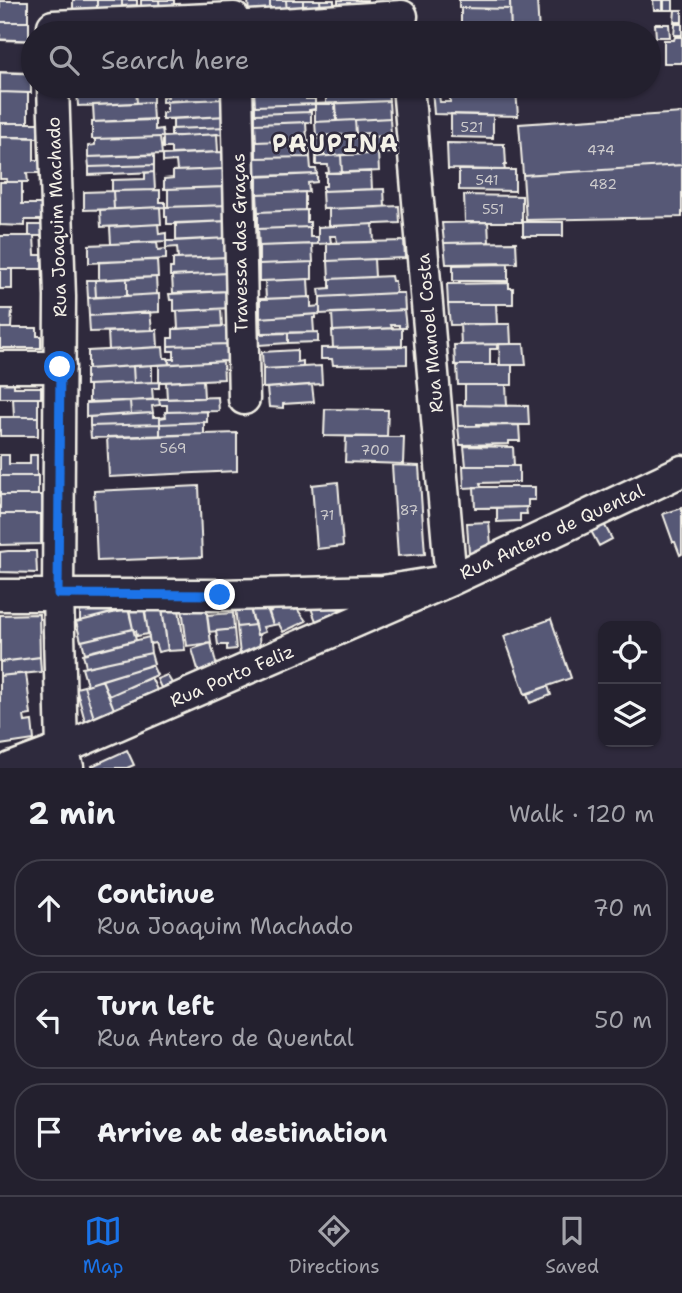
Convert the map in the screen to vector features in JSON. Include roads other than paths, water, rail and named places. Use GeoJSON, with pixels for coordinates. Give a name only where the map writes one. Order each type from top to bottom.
{"type":"FeatureCollection","features":[{"type":"Feature","properties":{"kind":"street"},"geometry":{"type":"LineString","coordinates":[[52,20],[402,17]]}},
{"type":"Feature","properties":{"kind":"street"},"geometry":{"type":"LineString","coordinates":[[0,56],[21,57]]}},
{"type":"Feature","properties":{"kind":"street","name":"Rua Joaquim Machado"},"geometry":{"type":"LineString","coordinates":[[53,98],[60,297],[58,594],[65,759]]}},
{"type":"Feature","properties":{"kind":"street","name":"Travessa das Graças"},"geometry":{"type":"LineString","coordinates":[[237,98],[244,399]]}},
{"type":"Feature","properties":{"kind":"street","name":"Rua Manoel Costa"},"geometry":{"type":"LineString","coordinates":[[409,98],[451,580]]}},
{"type":"Feature","properties":{"kind":"street"},"geometry":{"type":"LineString","coordinates":[[0,367],[60,367]]}},
{"type":"Feature","properties":{"kind":"street","name":"Rua Antero de Quental"},"geometry":{"type":"LineString","coordinates":[[0,595],[220,595],[383,591],[451,580],[682,471]]}},
{"type":"Feature","properties":{"kind":"street","name":"Rua Porto Feliz"},"geometry":{"type":"LineString","coordinates":[[11,768],[65,759],[451,580]]}},
{"type":"Feature","properties":{"kind":"district","name":"PAUPINA"},"geometry":{"type":"Point","coordinates":[336,144]}}]}
